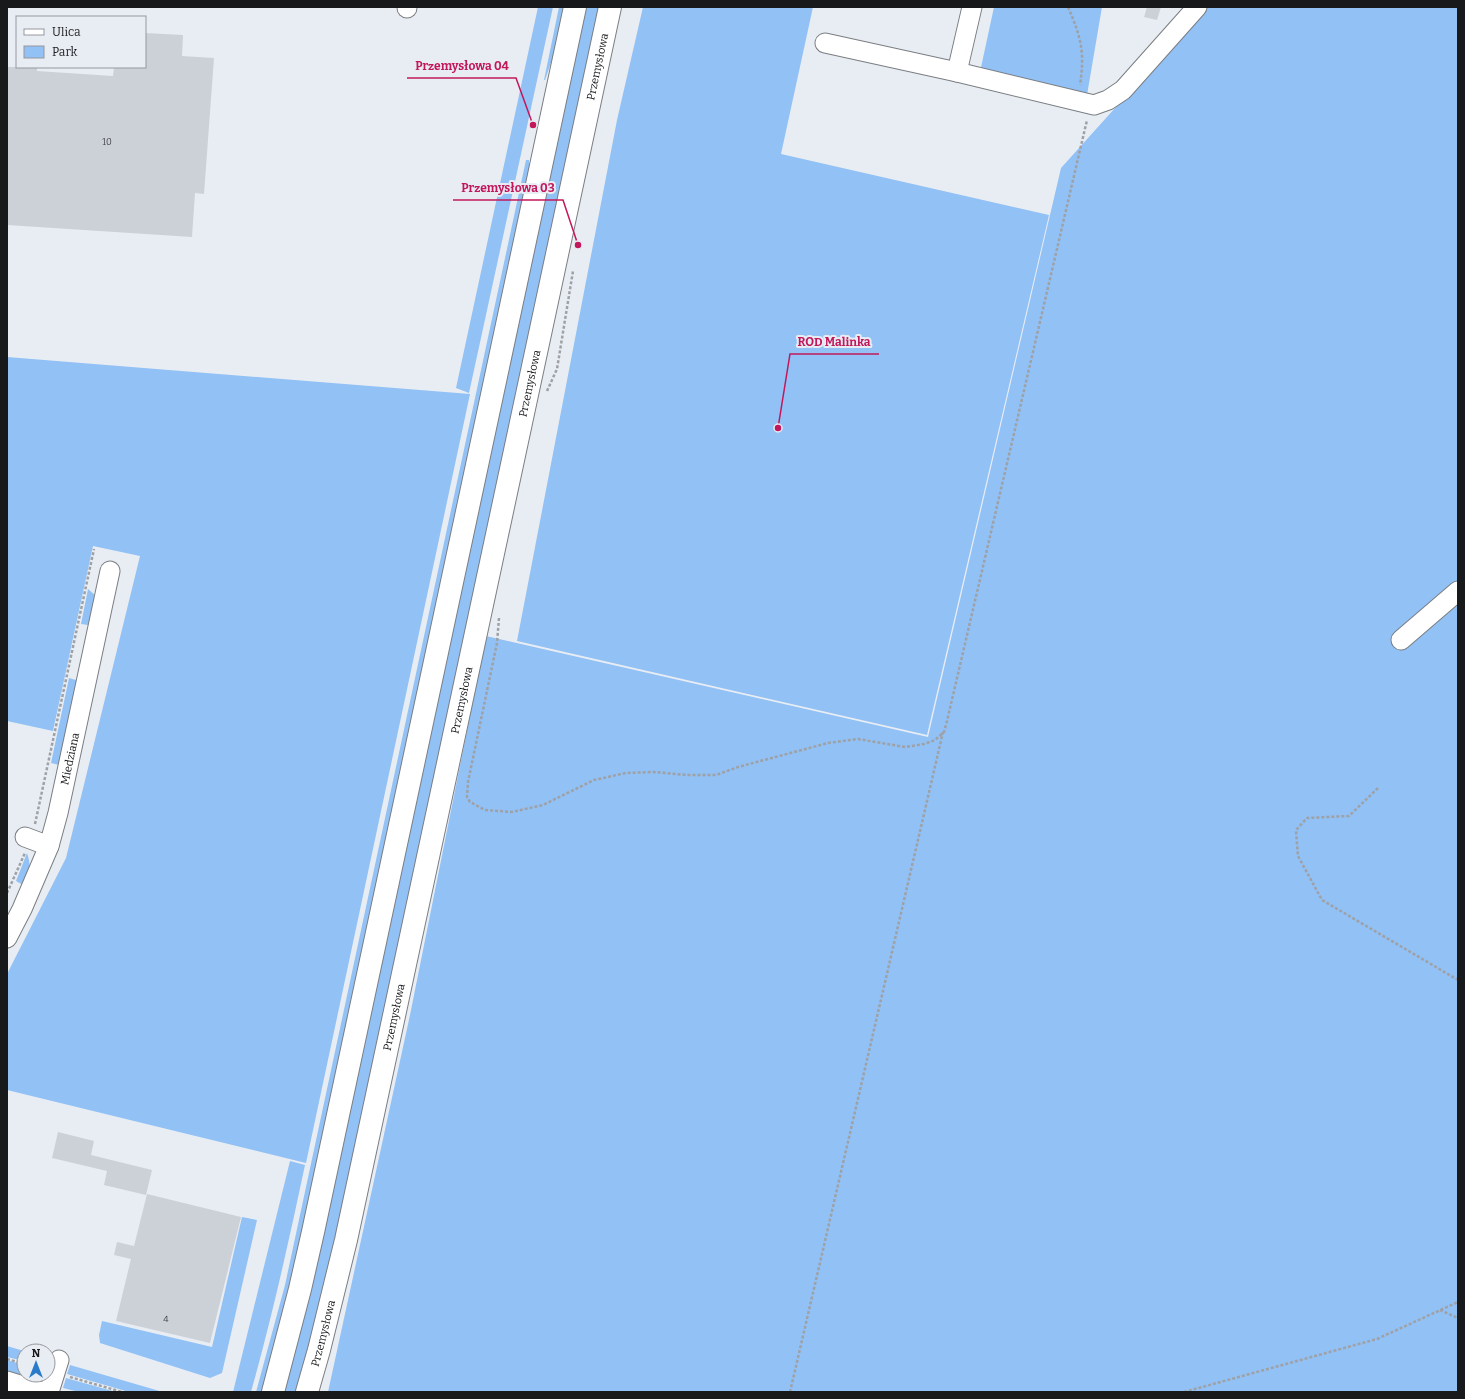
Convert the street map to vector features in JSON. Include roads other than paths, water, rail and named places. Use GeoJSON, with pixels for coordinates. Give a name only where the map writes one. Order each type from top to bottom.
{"type":"FeatureCollection","features":[{"type":"Feature","properties":{"kind":"main road"},"geometry":{"type":"LineString","coordinates":[[273,1392],[300,1289],[313,1232],[575,7]]}},
{"type":"Feature","properties":{"kind":"main road","name":"Przemysłowa"},"geometry":{"type":"LineString","coordinates":[[307,1392],[346,1240],[610,7]]}},
{"type":"Feature","properties":{"kind":"street"},"geometry":{"type":"LineString","coordinates":[[957,72],[972,7]]}},
{"type":"Feature","properties":{"kind":"street"},"geometry":{"type":"LineString","coordinates":[[825,43],[957,72],[1084,103],[1108,100],[1123,90],[1197,7]]}},
{"type":"Feature","properties":{"kind":"street","name":"Miedziana"},"geometry":{"type":"LineString","coordinates":[[7,938],[49,846],[58,813],[110,571]]}},
{"type":"Feature","properties":{"kind":"street"},"geometry":{"type":"LineString","coordinates":[[1401,640],[1458,591]]}},
{"type":"Feature","properties":{"kind":"street"},"geometry":{"type":"LineString","coordinates":[[27,838],[49,846]]}},
{"type":"Feature","properties":{"kind":"street"},"geometry":{"type":"LineString","coordinates":[[49,1392],[57,1366]]}},
{"type":"Feature","properties":{"kind":"street"},"geometry":{"type":"LineString","coordinates":[[7,1381],[43,1392]]}},
{"type":"Feature","properties":{"kind":"place","name":"Przemysłowa 04"},"geometry":{"type":"Point","coordinates":[533,125]}},
{"type":"Feature","properties":{"kind":"place","name":"Przemysłowa 03"},"geometry":{"type":"Point","coordinates":[578,245]}},
{"type":"Feature","properties":{"kind":"place","name":"ROD Malinka"},"geometry":{"type":"Point","coordinates":[778,428]}}]}
